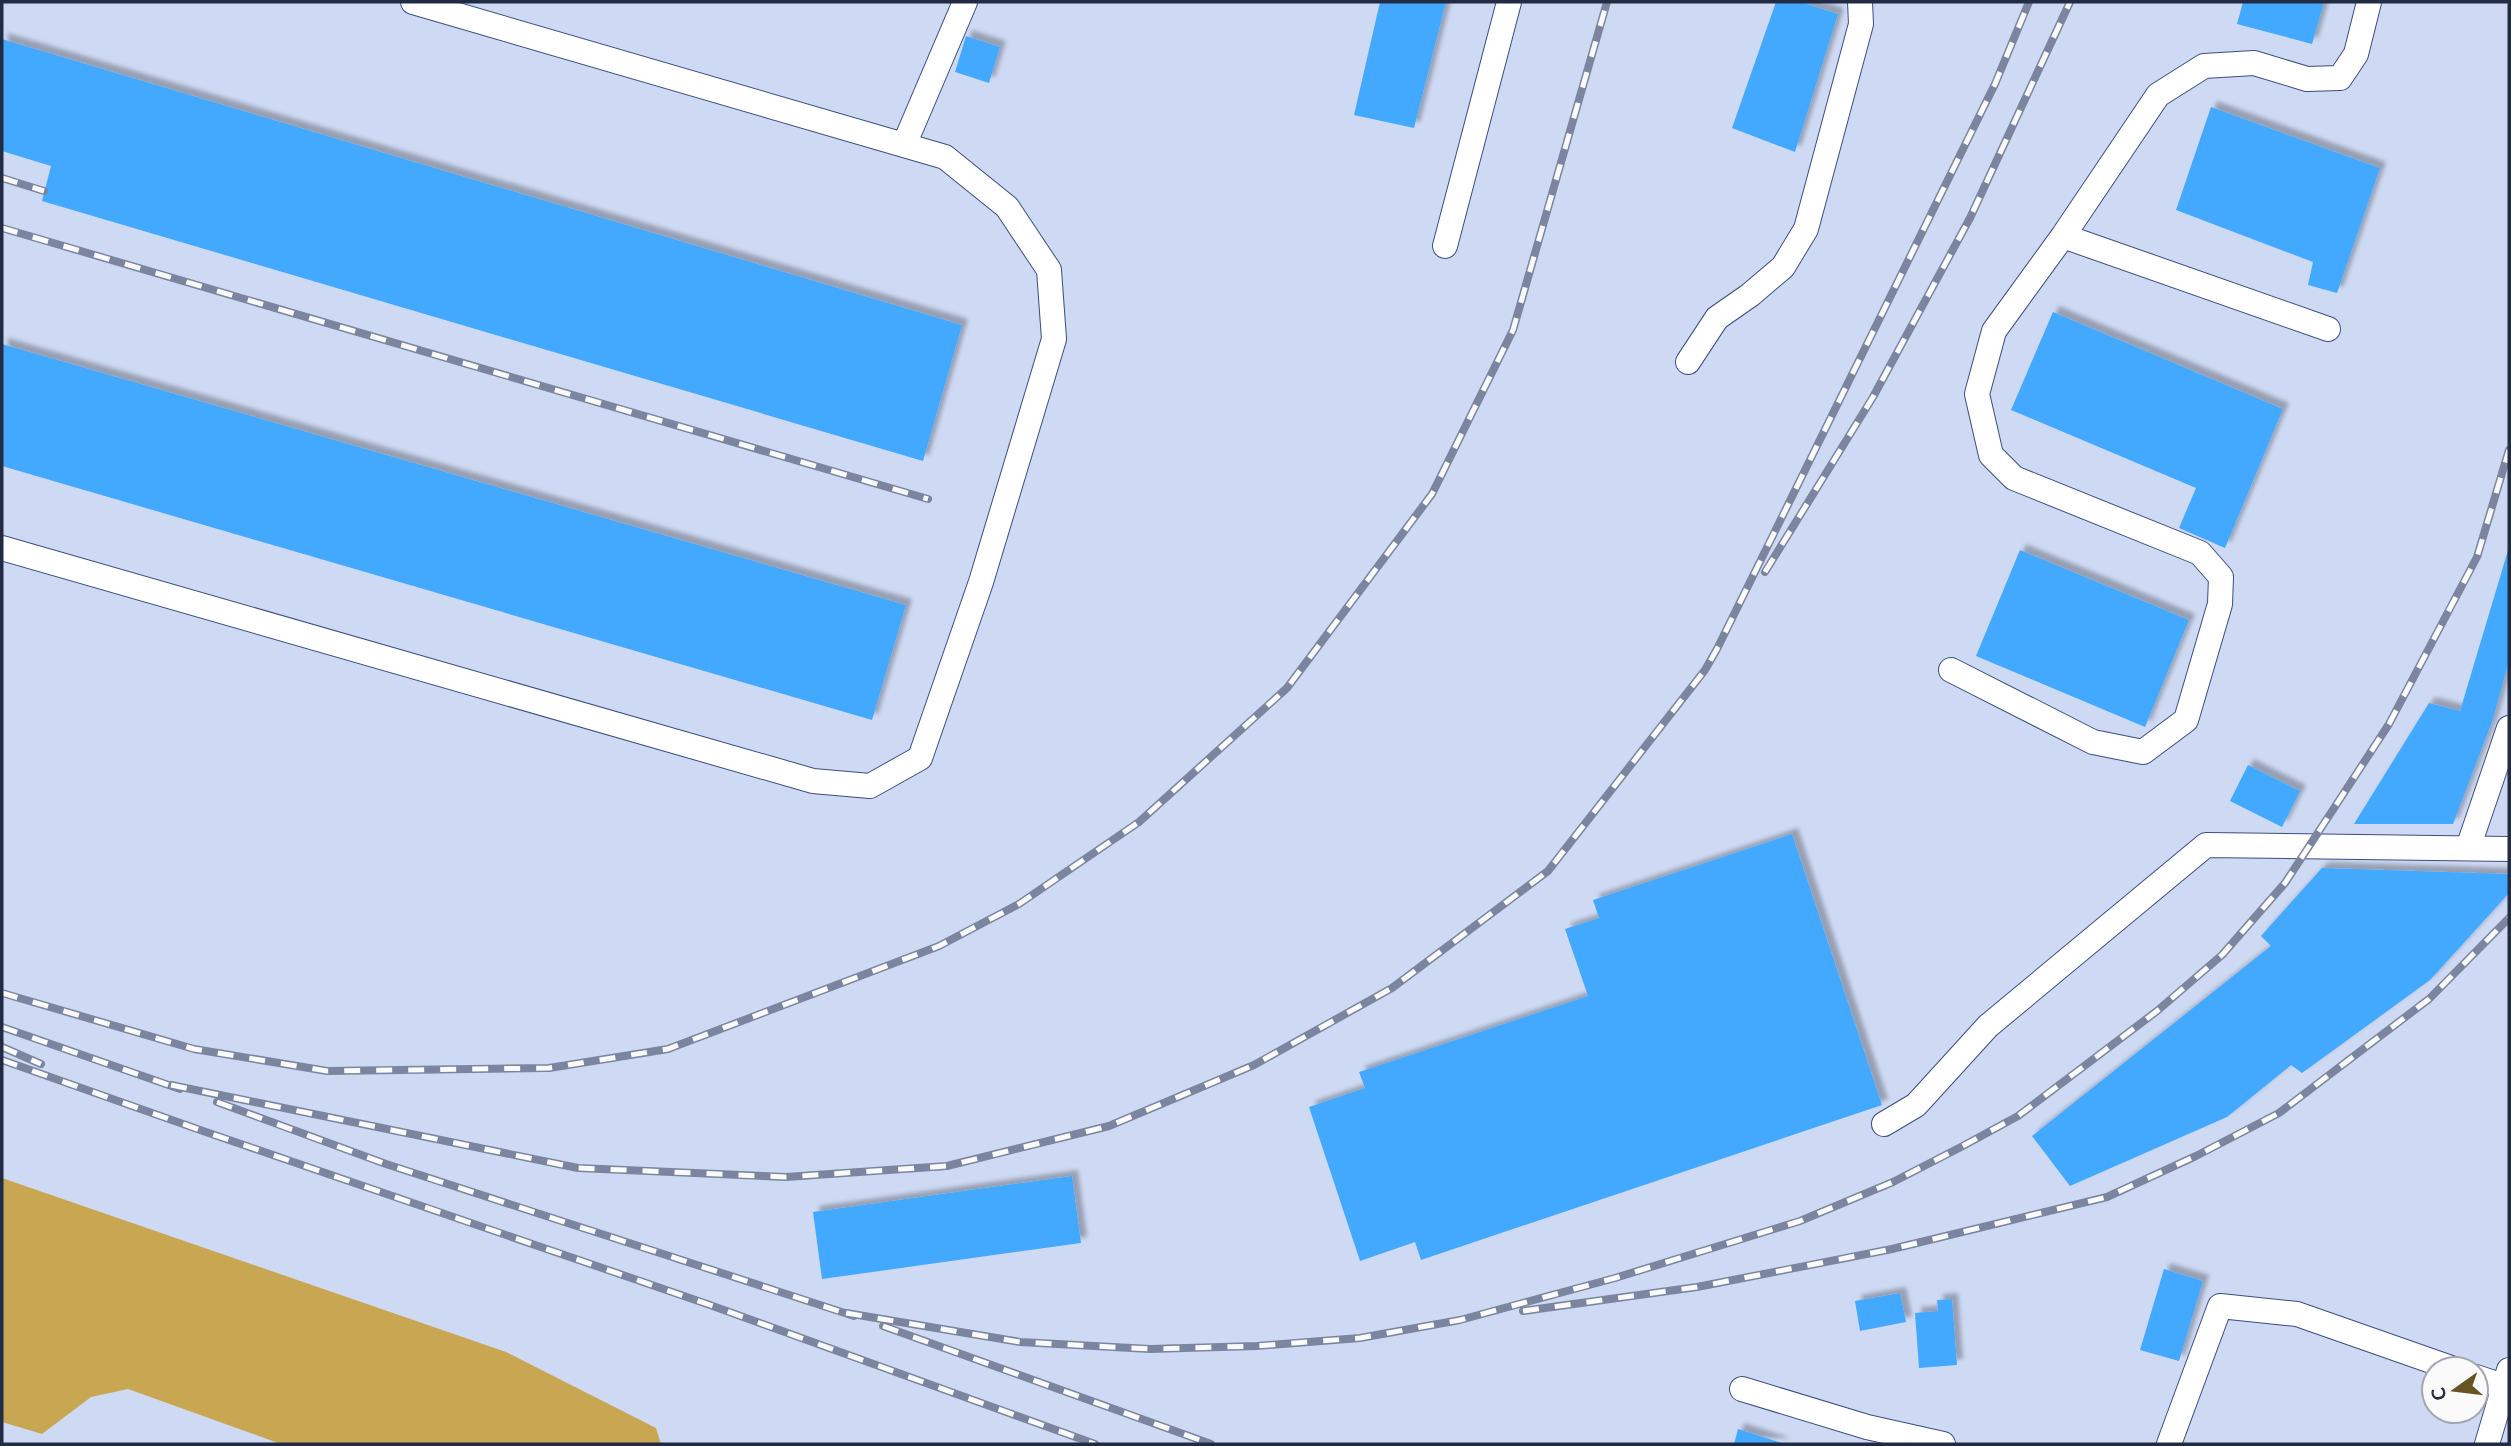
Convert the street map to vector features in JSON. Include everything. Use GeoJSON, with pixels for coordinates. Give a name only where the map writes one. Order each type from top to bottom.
{"type":"FeatureCollection","features":[{"type":"Feature","properties":{"kind":"lane"},"geometry":{"type":"LineString","coordinates":[[2,548],[813,781],[870,786],[920,758],[981,582],[1054,339],[1049,270],[1007,207],[945,157],[476,10],[413,2]]}},
{"type":"Feature","properties":{"kind":"lane"},"geometry":{"type":"LineString","coordinates":[[904,145],[965,2]]}},
{"type":"Feature","properties":{"kind":"lane"},"geometry":{"type":"LineString","coordinates":[[1446,246],[1509,2]]}},
{"type":"Feature","properties":{"kind":"lane"},"geometry":{"type":"LineString","coordinates":[[1688,362],[1717,318],[1783,267],[1807,229],[1861,24],[1860,2]]}},
{"type":"Feature","properties":{"kind":"lane"},"geometry":{"type":"LineString","coordinates":[[1951,670],[2093,742],[2143,752],[2186,720],[2220,604],[2221,577],[2200,553],[2014,478],[1991,455],[1977,394],[1994,331],[2063,236],[2158,95],[2204,66],[2254,63],[2307,79],[2340,78],[2356,54],[2370,2]]}},
{"type":"Feature","properties":{"kind":"lane"},"geometry":{"type":"LineString","coordinates":[[2063,236],[2328,329]]}},
{"type":"Feature","properties":{"kind":"lane"},"geometry":{"type":"LineString","coordinates":[[2468,848],[2509,728]]}},
{"type":"Feature","properties":{"kind":"lane"},"geometry":{"type":"LineString","coordinates":[[1884,1124],[1916,1105],[1988,1026],[2206,845],[2509,849]]}},
{"type":"Feature","properties":{"kind":"lane"},"geometry":{"type":"LineString","coordinates":[[2169,1444],[2220,1306],[2297,1314],[2420,1357]]}},
{"type":"Feature","properties":{"kind":"lane"},"geometry":{"type":"LineString","coordinates":[[2487,1444],[2508,1382],[2490,1379]]}},
{"type":"Feature","properties":{"kind":"lane"},"geometry":{"type":"LineString","coordinates":[[1742,1389],[1867,1427],[1943,1444]]}},
{"type":"Feature","properties":{"kind":"shaded area"},"geometry":{"type":"Polygon","coordinates":[[[2,1178],[506,1352],[656,1428],[661,1444],[281,1444],[128,1389],[91,1397],[42,1434],[2,1422],[2,1178]]]}},
{"type":"Feature","properties":{"kind":"building"},"geometry":{"type":"Polygon","coordinates":[[[1380,2],[1446,2],[1414,128],[1354,115],[1380,2]]]}},
{"type":"Feature","properties":{"kind":"building"},"geometry":{"type":"Polygon","coordinates":[[[1776,2],[1801,2],[1838,14],[1795,152],[1732,128],[1776,2]]]}},
{"type":"Feature","properties":{"kind":"building"},"geometry":{"type":"Polygon","coordinates":[[[2243,2],[2324,2],[2312,44],[2237,24],[2243,2]]]}},
{"type":"Feature","properties":{"kind":"building"},"geometry":{"type":"Polygon","coordinates":[[[966,36],[1000,47],[989,83],[955,72],[966,36]]]}},
{"type":"Feature","properties":{"kind":"building"},"geometry":{"type":"Polygon","coordinates":[[[2,39],[962,325],[923,461],[42,201],[51,166],[2,151],[2,39]]]}},
{"type":"Feature","properties":{"kind":"building"},"geometry":{"type":"Polygon","coordinates":[[[2211,107],[2380,168],[2337,293],[2308,285],[2313,262],[2176,210],[2211,107]]]}},
{"type":"Feature","properties":{"kind":"building"},"geometry":{"type":"Polygon","coordinates":[[[2053,312],[2283,409],[2225,548],[2179,528],[2196,488],[2011,410],[2053,312]]]}},
{"type":"Feature","properties":{"kind":"building"},"geometry":{"type":"Polygon","coordinates":[[[2,344],[906,605],[872,720],[2,466],[2,344]]]}},
{"type":"Feature","properties":{"kind":"building"},"geometry":{"type":"Polygon","coordinates":[[[2509,547],[2509,661],[2493,719],[2453,824],[2354,824],[2429,703],[2460,711],[2509,547]]]}},
{"type":"Feature","properties":{"kind":"building"},"geometry":{"type":"Polygon","coordinates":[[[2020,550],[2189,620],[2145,727],[1976,656],[2020,550]]]}},
{"type":"Feature","properties":{"kind":"building"},"geometry":{"type":"Polygon","coordinates":[[[2248,765],[2300,791],[2282,827],[2230,801],[2248,765]]]}},
{"type":"Feature","properties":{"kind":"building"},"geometry":{"type":"Polygon","coordinates":[[[1792,834],[1882,1105],[1421,1260],[1415,1242],[1360,1261],[1309,1107],[1365,1088],[1359,1072],[1588,996],[1565,929],[1599,918],[1593,900],[1792,834]]]}},
{"type":"Feature","properties":{"kind":"building"},"geometry":{"type":"Polygon","coordinates":[[[2322,868],[2509,874],[2509,893],[2430,980],[2302,1073],[2291,1065],[2227,1117],[2070,1186],[2032,1136],[2271,946],[2261,936],[2322,868]]]}},
{"type":"Feature","properties":{"kind":"building"},"geometry":{"type":"Polygon","coordinates":[[[1072,1176],[1081,1243],[822,1279],[813,1212],[1072,1176]]]}},
{"type":"Feature","properties":{"kind":"building"},"geometry":{"type":"Polygon","coordinates":[[[2164,1269],[2203,1281],[2179,1361],[2140,1350],[2164,1269]]]}},
{"type":"Feature","properties":{"kind":"building"},"geometry":{"type":"Polygon","coordinates":[[[1900,1293],[1906,1322],[1860,1331],[1855,1301],[1900,1293]]]}},
{"type":"Feature","properties":{"kind":"building"},"geometry":{"type":"Polygon","coordinates":[[[1952,1299],[1957,1365],[1919,1368],[1915,1313],[1938,1311],[1937,1300],[1952,1299]]]}},
{"type":"Feature","properties":{"kind":"building"},"geometry":{"type":"Polygon","coordinates":[[[1738,1429],[1785,1444],[1734,1444],[1738,1429]]]}},
{"type":"Feature","properties":{"kind":"railway"},"geometry":{"type":"LineString","coordinates":[[2,993],[194,1049],[327,1071],[549,1068],[668,1049],[939,946],[1019,904],[1139,822],[1287,688],[1432,494],[1513,330],[1607,2]]}},
{"type":"Feature","properties":{"kind":"railway"},"geometry":{"type":"LineString","coordinates":[[171,1085],[578,1168],[786,1177],[947,1166],[1109,1126],[1254,1065],[1392,988],[1548,871],[1705,670],[1995,84],[2029,2]]}},
{"type":"Feature","properties":{"kind":"railway"},"geometry":{"type":"LineString","coordinates":[[1765,572],[1873,397],[1970,218],[2070,2]]}},
{"type":"Feature","properties":{"kind":"railway"},"geometry":{"type":"LineString","coordinates":[[2,178],[44,191]]}},
{"type":"Feature","properties":{"kind":"railway"},"geometry":{"type":"LineString","coordinates":[[2,228],[928,499]]}},
{"type":"Feature","properties":{"kind":"railway"},"geometry":{"type":"LineString","coordinates":[[846,1313],[1020,1342],[1150,1349],[1257,1346],[1360,1338],[1460,1320],[1615,1278],[1800,1221],[1893,1182],[1961,1147],[2018,1116],[2157,1011],[2222,955],[2285,883],[2389,724],[2477,557],[2509,450]]}},
{"type":"Feature","properties":{"kind":"railway"},"geometry":{"type":"LineString","coordinates":[[1523,1311],[1697,1287],[1892,1249],[2107,1197],[2196,1156],[2279,1113],[2429,999],[2509,918]]}},
{"type":"Feature","properties":{"kind":"railway"},"geometry":{"type":"LineString","coordinates":[[2,1027],[180,1089]]}},
{"type":"Feature","properties":{"kind":"railway"},"geometry":{"type":"LineString","coordinates":[[2,1047],[41,1064]]}},
{"type":"Feature","properties":{"kind":"railway"},"geometry":{"type":"LineString","coordinates":[[2,1060],[710,1305],[1095,1444]]}},
{"type":"Feature","properties":{"kind":"railway"},"geometry":{"type":"LineString","coordinates":[[217,1102],[386,1164],[854,1316]]}},
{"type":"Feature","properties":{"kind":"railway"},"geometry":{"type":"LineString","coordinates":[[883,1326],[1211,1444]]}}]}
